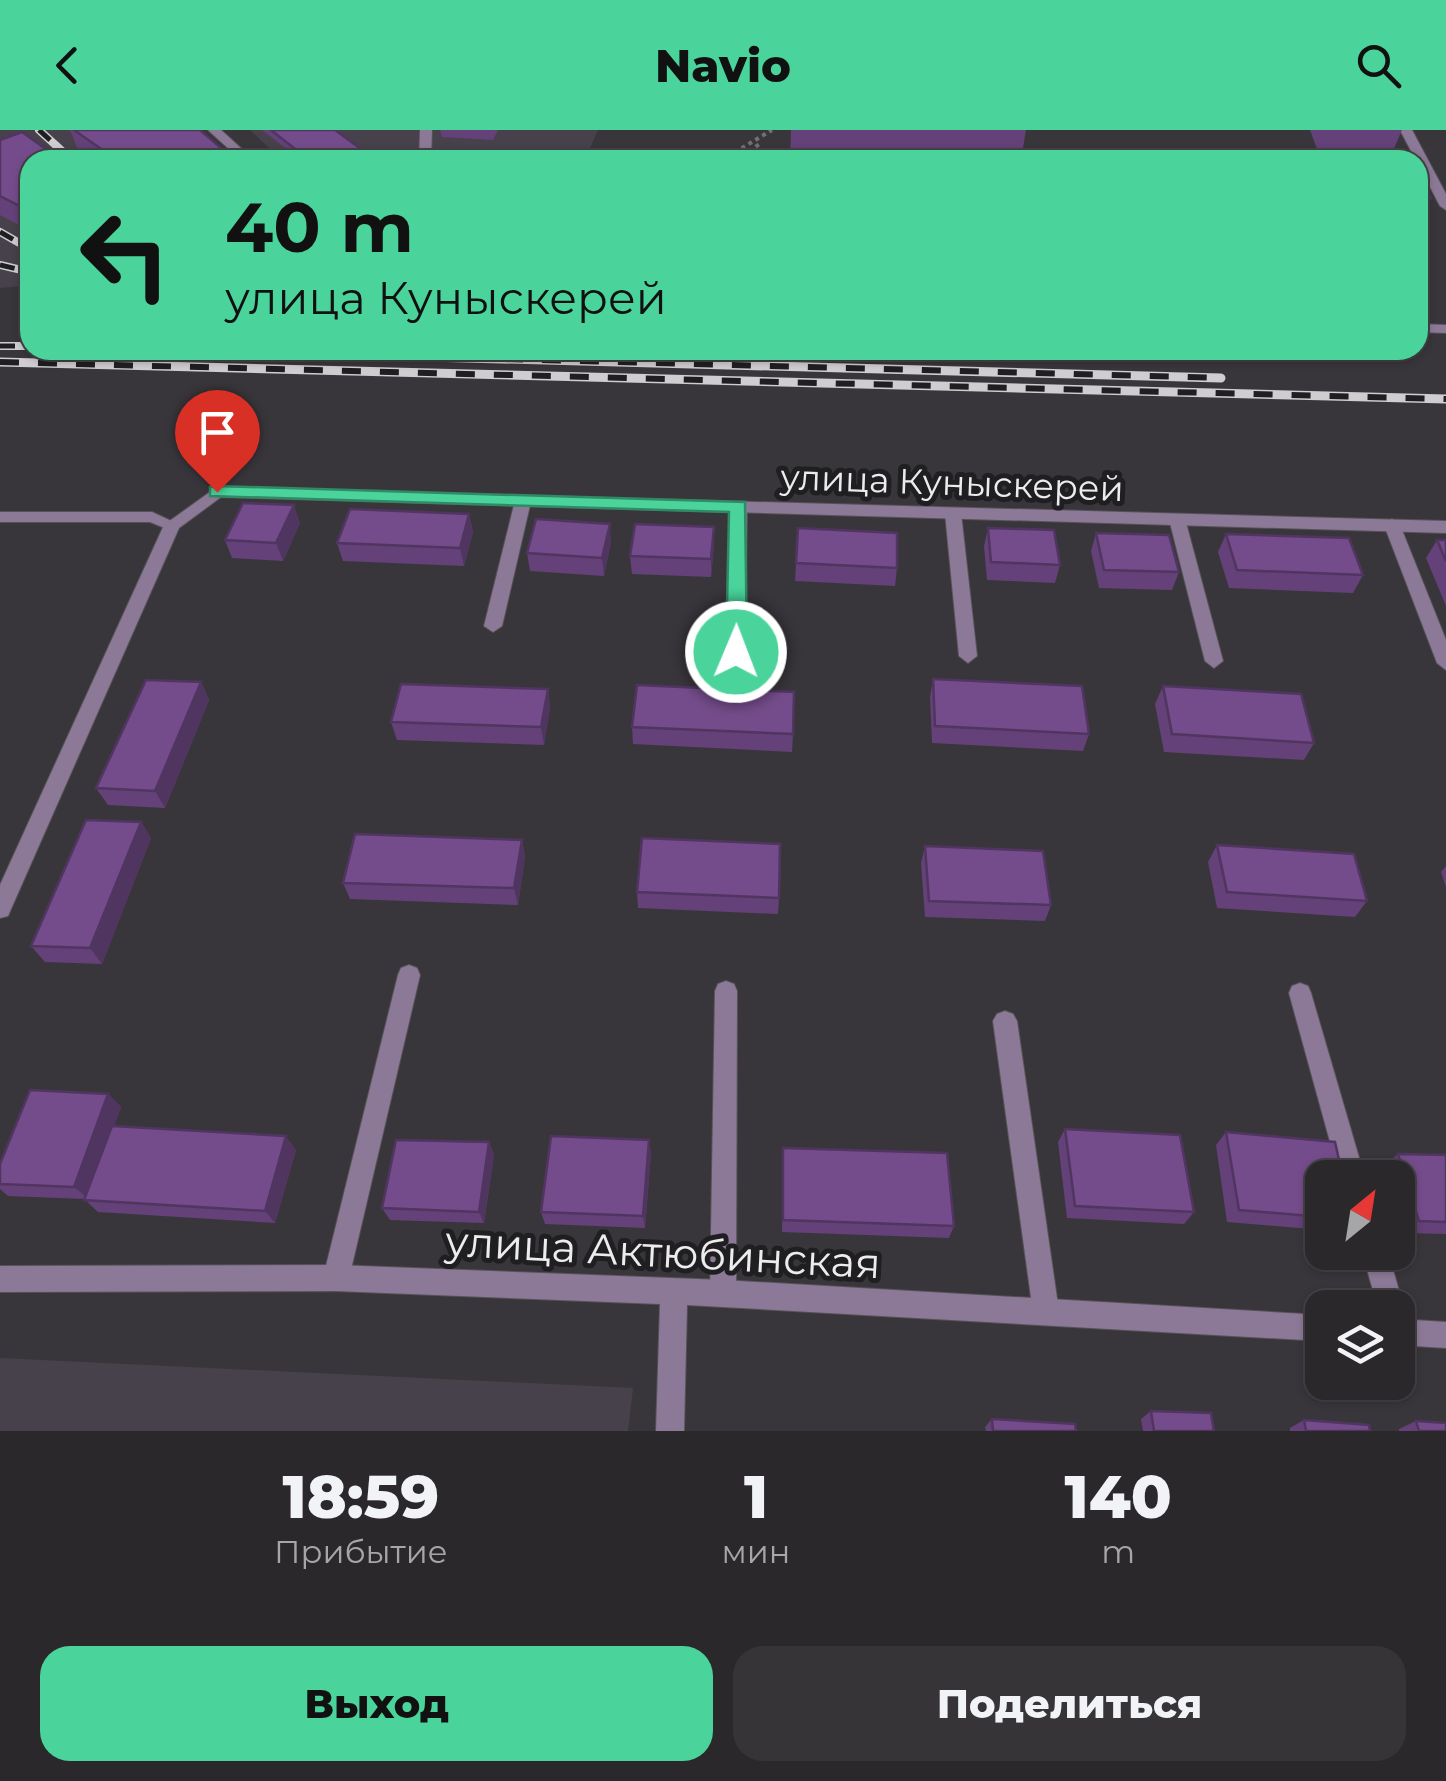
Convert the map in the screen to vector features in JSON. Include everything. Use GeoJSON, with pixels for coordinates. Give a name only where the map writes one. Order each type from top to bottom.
{"type":"FeatureCollection","features":[{"type":"Feature","properties":{"kind":"street"},"geometry":{"type":"LineString","coordinates":[[214,130],[237,150]]}},
{"type":"Feature","properties":{"kind":"street"},"geometry":{"type":"LineString","coordinates":[[1428,172],[1446,206]]}},
{"type":"Feature","properties":{"kind":"street","name":"улица Куныскерей"},"geometry":{"type":"LineString","coordinates":[[172,526],[217,492],[1446,527]]}},
{"type":"Feature","properties":{"kind":"street"},"geometry":{"type":"LineString","coordinates":[[493,626],[523,500]]}},
{"type":"Feature","properties":{"kind":"street"},"geometry":{"type":"LineString","coordinates":[[736,652],[739,506]]}},
{"type":"Feature","properties":{"kind":"street"},"geometry":{"type":"LineString","coordinates":[[953,513],[968,656]]}},
{"type":"Feature","properties":{"kind":"street"},"geometry":{"type":"LineString","coordinates":[[0,517],[152,517],[172,526],[0,909]]}},
{"type":"Feature","properties":{"kind":"street"},"geometry":{"type":"LineString","coordinates":[[1176,520],[1214,661]]}},
{"type":"Feature","properties":{"kind":"street"},"geometry":{"type":"LineString","coordinates":[[1392,526],[1446,663]]}},
{"type":"Feature","properties":{"kind":"street"},"geometry":{"type":"LineString","coordinates":[[336,1278],[409,975]]}},
{"type":"Feature","properties":{"kind":"street"},"geometry":{"type":"LineString","coordinates":[[723,1293],[726,992]]}},
{"type":"Feature","properties":{"kind":"street"},"geometry":{"type":"LineString","coordinates":[[1300,993],[1348,1160]]}},
{"type":"Feature","properties":{"kind":"street"},"geometry":{"type":"LineString","coordinates":[[1005,1021],[1046,1312]]}},
{"type":"Feature","properties":{"kind":"street","name":"улица Актюбинская"},"geometry":{"type":"LineString","coordinates":[[0,1279],[336,1278],[723,1293],[1305,1327]]}},
{"type":"Feature","properties":{"kind":"street"},"geometry":{"type":"LineString","coordinates":[[670,1431],[674,1291]]}},
{"type":"Feature","properties":{"kind":"street"},"geometry":{"type":"LineString","coordinates":[[1415,1333],[1446,1335]]}},
{"type":"Feature","properties":{"kind":"path"},"geometry":{"type":"LineString","coordinates":[[742,150],[772,130]]}},
{"type":"Feature","properties":{"kind":"path"},"geometry":{"type":"LineString","coordinates":[[756,144],[760,150]]}},
{"type":"Feature","properties":{"kind":"shaded area"},"geometry":{"type":"Polygon","coordinates":[[[0,130],[182,130],[205,150],[20,150],[20,286],[0,288],[0,130]]]}},
{"type":"Feature","properties":{"kind":"shaded area"},"geometry":{"type":"Polygon","coordinates":[[[250,130],[598,130],[589,150],[271,150],[250,130]]]}},
{"type":"Feature","properties":{"kind":"shaded area"},"geometry":{"type":"Polygon","coordinates":[[[0,1358],[633,1388],[628,1431],[0,1431],[0,1358]]]}},
{"type":"Feature","properties":{"kind":"building"},"geometry":{"type":"Polygon","coordinates":[[[74,130],[200,130],[223,150],[103,150],[74,130]]]}},
{"type":"Feature","properties":{"kind":"building"},"geometry":{"type":"Polygon","coordinates":[[[271,130],[335,130],[362,150],[296,150],[271,130]]]}},
{"type":"Feature","properties":{"kind":"building"},"geometry":{"type":"Polygon","coordinates":[[[22,132],[47,150],[20,150],[20,206],[0,196],[0,140],[22,132]]]}},
{"type":"Feature","properties":{"kind":"building"},"geometry":{"type":"Polygon","coordinates":[[[243,503],[294,505],[276,543],[225,540],[243,503]]]}},
{"type":"Feature","properties":{"kind":"building"},"geometry":{"type":"Polygon","coordinates":[[[350,509],[469,514],[460,548],[337,543],[350,509]]]}},
{"type":"Feature","properties":{"kind":"building"},"geometry":{"type":"Polygon","coordinates":[[[536,519],[610,524],[602,558],[527,553],[536,519]]]}},
{"type":"Feature","properties":{"kind":"building"},"geometry":{"type":"Polygon","coordinates":[[[635,524],[714,527],[711,559],[630,556],[635,524]]]}},
{"type":"Feature","properties":{"kind":"building"},"geometry":{"type":"Polygon","coordinates":[[[798,528],[897,533],[897,568],[796,563],[798,528]]]}},
{"type":"Feature","properties":{"kind":"building"},"geometry":{"type":"Polygon","coordinates":[[[988,528],[1054,530],[1060,565],[991,562],[988,528]]]}},
{"type":"Feature","properties":{"kind":"building"},"geometry":{"type":"Polygon","coordinates":[[[1096,533],[1169,535],[1179,572],[1104,570],[1096,533]]]}},
{"type":"Feature","properties":{"kind":"building"},"geometry":{"type":"Polygon","coordinates":[[[1226,534],[1349,538],[1363,575],[1237,570],[1226,534]]]}},
{"type":"Feature","properties":{"kind":"building"},"geometry":{"type":"Polygon","coordinates":[[[1437,540],[1446,540],[1446,561],[1437,540]]]}},
{"type":"Feature","properties":{"kind":"building"},"geometry":{"type":"Polygon","coordinates":[[[933,679],[1082,686],[1089,734],[935,726],[933,679]]]}},
{"type":"Feature","properties":{"kind":"building"},"geometry":{"type":"Polygon","coordinates":[[[146,680],[201,682],[155,791],[96,788],[146,680]]]}},
{"type":"Feature","properties":{"kind":"building"},"geometry":{"type":"Polygon","coordinates":[[[401,684],[548,689],[541,727],[391,722],[401,684]]]}},
{"type":"Feature","properties":{"kind":"building"},"geometry":{"type":"Polygon","coordinates":[[[637,685],[794,692],[793,734],[632,727],[637,685]]]}},
{"type":"Feature","properties":{"kind":"building"},"geometry":{"type":"Polygon","coordinates":[[[1163,686],[1301,694],[1314,743],[1172,734],[1163,686]]]}},
{"type":"Feature","properties":{"kind":"building"},"geometry":{"type":"Polygon","coordinates":[[[86,820],[141,822],[90,948],[31,946],[86,820]]]}},
{"type":"Feature","properties":{"kind":"building"},"geometry":{"type":"Polygon","coordinates":[[[355,834],[522,840],[514,888],[343,883],[355,834]]]}},
{"type":"Feature","properties":{"kind":"building"},"geometry":{"type":"Polygon","coordinates":[[[642,838],[780,844],[779,898],[637,892],[642,838]]]}},
{"type":"Feature","properties":{"kind":"building"},"geometry":{"type":"Polygon","coordinates":[[[1217,845],[1354,854],[1367,901],[1227,892],[1217,845]]]}},
{"type":"Feature","properties":{"kind":"building"},"geometry":{"type":"Polygon","coordinates":[[[925,846],[1043,851],[1051,905],[929,901],[925,846]]]}},
{"type":"Feature","properties":{"kind":"building"},"geometry":{"type":"Polygon","coordinates":[[[30,1090],[108,1094],[74,1187],[0,1184],[0,1164],[30,1090]]]}},
{"type":"Feature","properties":{"kind":"building"},"geometry":{"type":"Polygon","coordinates":[[[112,1126],[286,1136],[265,1211],[84,1200],[112,1126]]]}},
{"type":"Feature","properties":{"kind":"building"},"geometry":{"type":"Polygon","coordinates":[[[1065,1129],[1180,1135],[1194,1212],[1075,1206],[1065,1129]]]}},
{"type":"Feature","properties":{"kind":"building"},"geometry":{"type":"Polygon","coordinates":[[[1226,1132],[1335,1142],[1339,1160],[1305,1160],[1305,1216],[1239,1210],[1226,1132]]]}},
{"type":"Feature","properties":{"kind":"building"},"geometry":{"type":"Polygon","coordinates":[[[551,1136],[649,1140],[643,1216],[541,1212],[551,1136]]]}},
{"type":"Feature","properties":{"kind":"building"},"geometry":{"type":"Polygon","coordinates":[[[396,1140],[489,1142],[479,1212],[382,1208],[396,1140]]]}},
{"type":"Feature","properties":{"kind":"building"},"geometry":{"type":"Polygon","coordinates":[[[783,1148],[947,1153],[954,1226],[783,1220],[783,1148]]]}},
{"type":"Feature","properties":{"kind":"building"},"geometry":{"type":"Polygon","coordinates":[[[1398,1154],[1446,1155],[1446,1222],[1419,1221],[1415,1208],[1415,1160],[1400,1160],[1398,1154]]]}},
{"type":"Feature","properties":{"kind":"building"},"geometry":{"type":"Polygon","coordinates":[[[1151,1411],[1211,1413],[1214,1431],[1154,1431],[1151,1411]]]}},
{"type":"Feature","properties":{"kind":"building"},"geometry":{"type":"Polygon","coordinates":[[[992,1419],[1075,1424],[1076,1431],[993,1431],[992,1419]]]}},
{"type":"Feature","properties":{"kind":"building"},"geometry":{"type":"Polygon","coordinates":[[[1304,1420],[1369,1425],[1370,1431],[1306,1431],[1304,1420]]]}},
{"type":"Feature","properties":{"kind":"building"},"geometry":{"type":"Polygon","coordinates":[[[1416,1421],[1446,1423],[1446,1431],[1419,1431],[1416,1421]]]}},
{"type":"Feature","properties":{"kind":"railway"},"geometry":{"type":"LineString","coordinates":[[39,130],[61,150]]}},
{"type":"Feature","properties":{"kind":"railway"},"geometry":{"type":"LineString","coordinates":[[0,232],[20,243]]}},
{"type":"Feature","properties":{"kind":"railway"},"geometry":{"type":"LineString","coordinates":[[0,265],[20,270]]}},
{"type":"Feature","properties":{"kind":"railway"},"geometry":{"type":"LineString","coordinates":[[0,346],[20,346]]}},
{"type":"Feature","properties":{"kind":"railway"},"geometry":{"type":"LineString","coordinates":[[541,360],[1221,378]]}},
{"type":"Feature","properties":{"kind":"railway"},"geometry":{"type":"LineString","coordinates":[[0,362],[1446,399]]}},
{"type":"Feature","properties":{"kind":"route"},"geometry":{"type":"LineString","coordinates":[[217,492],[739,506],[736,652]]}}]}
